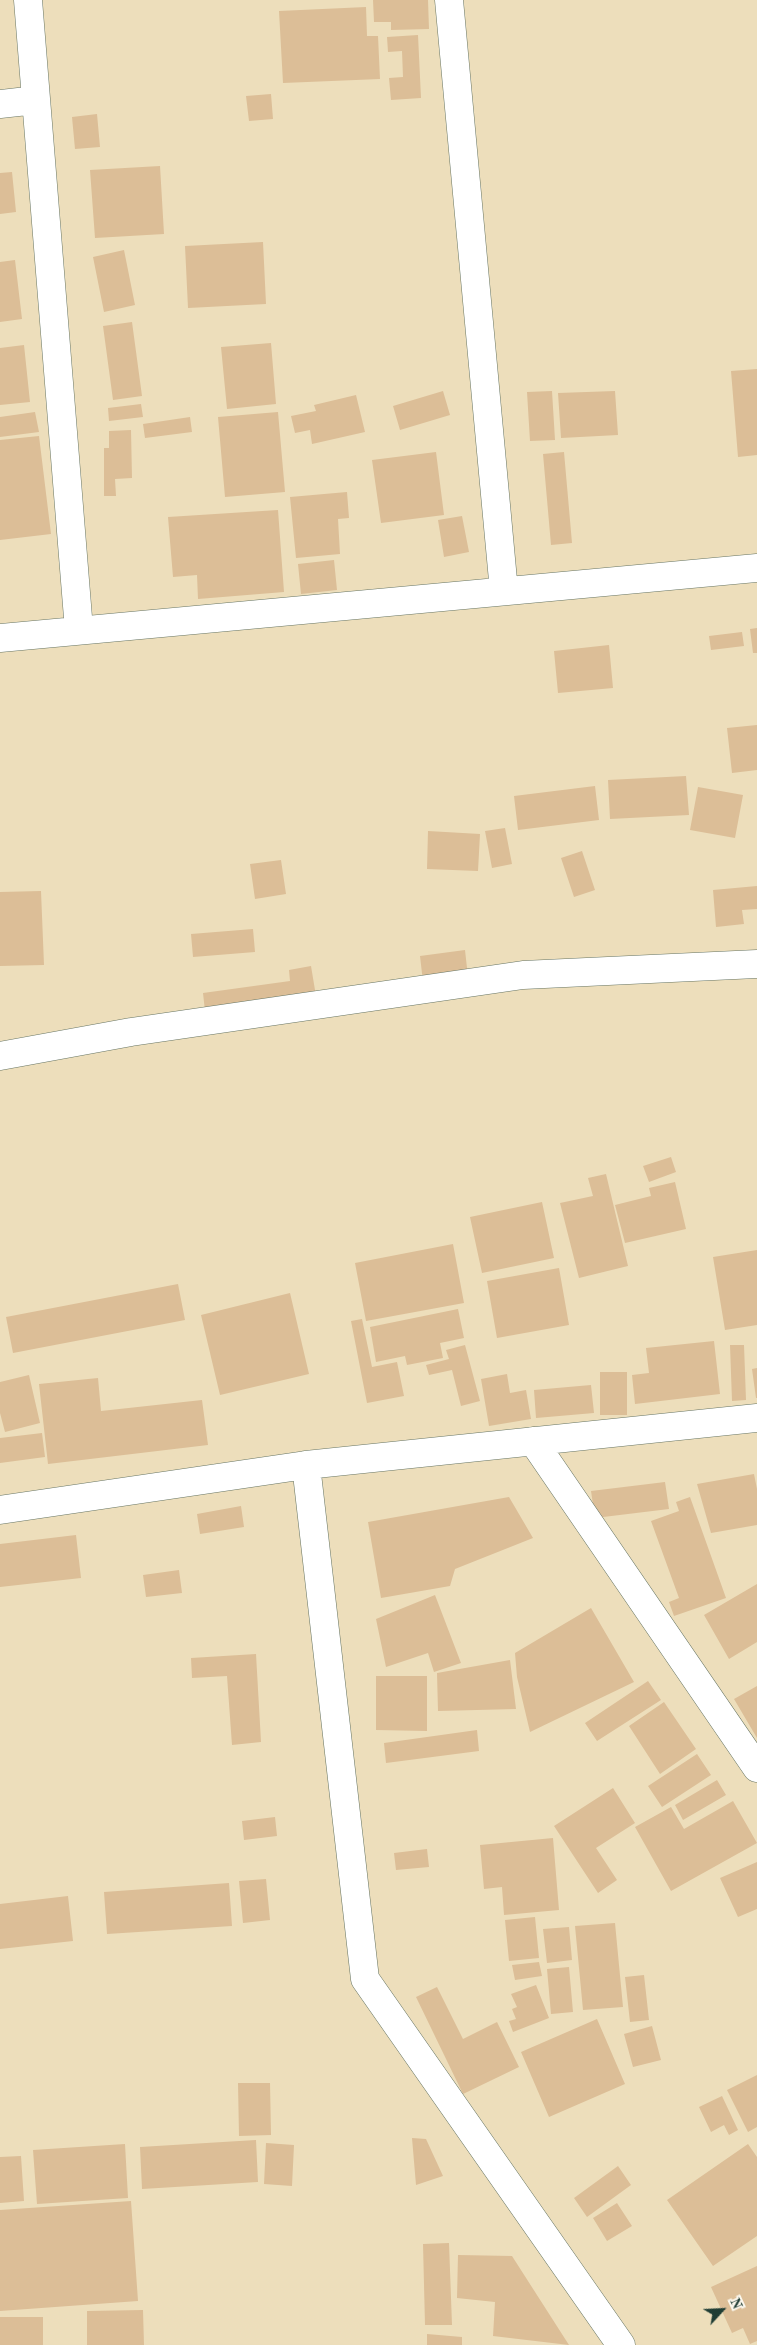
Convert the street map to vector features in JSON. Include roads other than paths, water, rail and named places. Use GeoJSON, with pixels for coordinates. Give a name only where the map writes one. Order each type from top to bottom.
{"type":"FeatureCollection","features":[{"type":"Feature","properties":{"kind":"street"},"geometry":{"type":"LineString","coordinates":[[28,0],[79,630]]}},
{"type":"Feature","properties":{"kind":"street"},"geometry":{"type":"LineString","coordinates":[[449,0],[504,591]]}},
{"type":"Feature","properties":{"kind":"street"},"geometry":{"type":"LineString","coordinates":[[0,104],[36,100]]}},
{"type":"Feature","properties":{"kind":"street"},"geometry":{"type":"LineString","coordinates":[[0,638],[757,568]]}},
{"type":"Feature","properties":{"kind":"street"},"geometry":{"type":"LineString","coordinates":[[0,1056],[131,1032],[523,976],[757,964]]}},
{"type":"Feature","properties":{"kind":"street"},"geometry":{"type":"LineString","coordinates":[[0,1510],[306,1465],[757,1418]]}},
{"type":"Feature","properties":{"kind":"street"},"geometry":{"type":"LineString","coordinates":[[533,1441],[757,1768]]}},
{"type":"Feature","properties":{"kind":"street"},"geometry":{"type":"LineString","coordinates":[[306,1465],[365,1979],[621,2345]]}}]}
